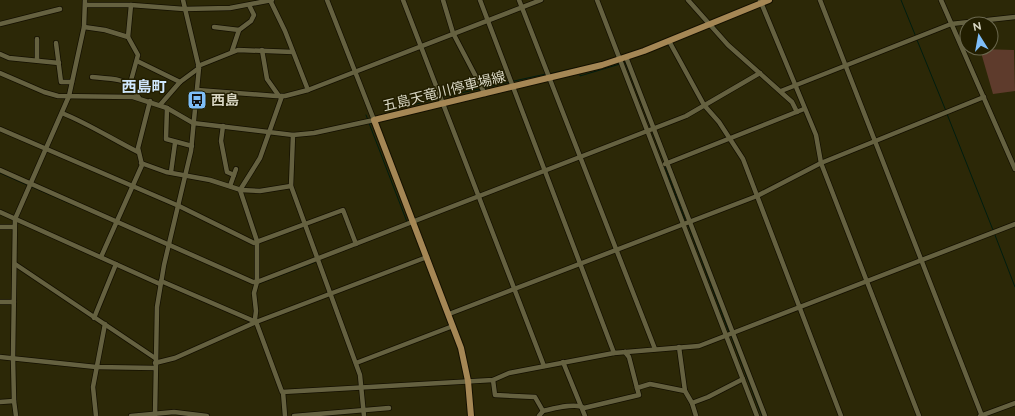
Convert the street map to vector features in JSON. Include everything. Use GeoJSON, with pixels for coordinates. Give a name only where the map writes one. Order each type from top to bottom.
{"type":"FeatureCollection","features":[{"type":"Feature","properties":{"kind":"main road","name":"五島天竜川停車場線"},"geometry":{"type":"LineString","coordinates":[[471,416],[468,381],[461,348],[374,120],[550,78],[623,58],[669,41],[761,1],[769,0]]}},
{"type":"Feature","properties":{"kind":"street"},"geometry":{"type":"LineString","coordinates":[[155,415],[156,327],[161,282],[192,146],[199,67],[183,0]]}},
{"type":"Feature","properties":{"kind":"street"},"geometry":{"type":"LineString","coordinates":[[16,416],[14,401],[13,357],[15,219],[31,186],[69,96],[84,27],[86,3],[184,9],[230,8],[248,3],[271,0],[308,90]]}},
{"type":"Feature","properties":{"kind":"street"},"geometry":{"type":"LineString","coordinates":[[0,72],[44,92],[69,96],[139,98],[167,108],[193,123],[293,135],[314,133],[374,120],[327,0]]}},
{"type":"Feature","properties":{"kind":"street"},"geometry":{"type":"LineString","coordinates":[[403,0],[544,366]]}},
{"type":"Feature","properties":{"kind":"street"},"geometry":{"type":"LineString","coordinates":[[443,0],[453,34],[485,94]]}},
{"type":"Feature","properties":{"kind":"street"},"geometry":{"type":"LineString","coordinates":[[480,0],[614,352]]}},
{"type":"Feature","properties":{"kind":"street"},"geometry":{"type":"LineString","coordinates":[[519,0],[654,349]]}},
{"type":"Feature","properties":{"kind":"street"},"geometry":{"type":"LineString","coordinates":[[197,90],[280,96],[308,90],[541,0]]}},
{"type":"Feature","properties":{"kind":"street"},"geometry":{"type":"LineString","coordinates":[[597,0],[653,129],[683,223],[765,416]]}},
{"type":"Feature","properties":{"kind":"street"},"geometry":{"type":"LineString","coordinates":[[688,0],[728,45],[792,102],[796,112]]}},
{"type":"Feature","properties":{"kind":"street"},"geometry":{"type":"LineString","coordinates":[[820,0],[923,260],[981,416],[1015,403]]}},
{"type":"Feature","properties":{"kind":"street"},"geometry":{"type":"LineString","coordinates":[[941,0],[1012,156],[1015,169]]}},
{"type":"Feature","properties":{"kind":"street"},"geometry":{"type":"LineString","coordinates":[[761,1],[796,85],[804,109],[816,135],[821,163],[920,416]]}},
{"type":"Feature","properties":{"kind":"street"},"geometry":{"type":"LineString","coordinates":[[232,52],[239,30],[250,21],[254,15],[248,3]]}},
{"type":"Feature","properties":{"kind":"street"},"geometry":{"type":"LineString","coordinates":[[130,84],[137,62],[138,51],[133,47],[128,37],[131,5]]}},
{"type":"Feature","properties":{"kind":"street"},"geometry":{"type":"LineString","coordinates":[[0,24],[60,9]]}},
{"type":"Feature","properties":{"kind":"street"},"geometry":{"type":"LineString","coordinates":[[781,92],[951,24],[1015,17]]}},
{"type":"Feature","properties":{"kind":"street"},"geometry":{"type":"LineString","coordinates":[[84,27],[105,30],[128,37]]}},
{"type":"Feature","properties":{"kind":"street"},"geometry":{"type":"LineString","coordinates":[[214,27],[239,30]]}},
{"type":"Feature","properties":{"kind":"street"},"geometry":{"type":"LineString","coordinates":[[37,39],[37,60]]}},
{"type":"Feature","properties":{"kind":"street"},"geometry":{"type":"LineString","coordinates":[[669,41],[704,105],[719,122],[743,159],[841,416]]}},
{"type":"Feature","properties":{"kind":"street"},"geometry":{"type":"LineString","coordinates":[[56,43],[61,82],[72,82]]}},
{"type":"Feature","properties":{"kind":"street"},"geometry":{"type":"LineString","coordinates":[[160,105],[180,82],[199,67],[232,52],[250,49],[293,52]]}},
{"type":"Feature","properties":{"kind":"street"},"geometry":{"type":"LineString","coordinates":[[262,50],[267,79],[280,96]]}},
{"type":"Feature","properties":{"kind":"street"},"geometry":{"type":"LineString","coordinates":[[0,54],[9,58],[59,63]]}},
{"type":"Feature","properties":{"kind":"street"},"geometry":{"type":"LineString","coordinates":[[623,58],[648,131],[689,221],[730,334],[743,379],[757,416]]}},
{"type":"Feature","properties":{"kind":"street"},"geometry":{"type":"LineString","coordinates":[[137,62],[180,82]]}},
{"type":"Feature","properties":{"kind":"street"},"geometry":{"type":"LineString","coordinates":[[0,170],[31,186],[116,220],[253,282],[257,282],[686,116],[760,73]]}},
{"type":"Feature","properties":{"kind":"street"},"geometry":{"type":"LineString","coordinates":[[92,77],[112,78],[130,84],[139,98]]}},
{"type":"Feature","properties":{"kind":"street"},"geometry":{"type":"LineString","coordinates":[[240,190],[260,158],[280,96]]}},
{"type":"Feature","properties":{"kind":"street"},"geometry":{"type":"LineString","coordinates":[[449,314],[683,223],[757,196],[821,163],[984,97]]}},
{"type":"Feature","properties":{"kind":"street"},"geometry":{"type":"LineString","coordinates":[[101,257],[141,163],[138,152],[150,101]]}},
{"type":"Feature","properties":{"kind":"street"},"geometry":{"type":"LineString","coordinates":[[167,108],[166,139],[175,143],[192,146]]}},
{"type":"Feature","properties":{"kind":"street"},"geometry":{"type":"LineString","coordinates":[[664,165],[730,140],[804,109]]}},
{"type":"Feature","properties":{"kind":"street"},"geometry":{"type":"LineString","coordinates":[[62,113],[90,125],[108,137],[138,152]]}},
{"type":"Feature","properties":{"kind":"street"},"geometry":{"type":"LineString","coordinates":[[223,126],[221,141],[225,164],[227,172],[234,176]]}},
{"type":"Feature","properties":{"kind":"street"},"geometry":{"type":"LineString","coordinates":[[0,129],[179,206],[254,243],[343,210],[356,244]]}},
{"type":"Feature","properties":{"kind":"street"},"geometry":{"type":"LineString","coordinates":[[293,135],[291,186],[360,375],[363,413]]}},
{"type":"Feature","properties":{"kind":"street"},"geometry":{"type":"LineString","coordinates":[[171,172],[175,143]]}},
{"type":"Feature","properties":{"kind":"street"},"geometry":{"type":"LineString","coordinates":[[141,163],[171,172],[230,186],[240,190],[260,191],[291,186]]}},
{"type":"Feature","properties":{"kind":"street"},"geometry":{"type":"LineString","coordinates":[[230,186],[236,169]]}},
{"type":"Feature","properties":{"kind":"street"},"geometry":{"type":"LineString","coordinates":[[240,190],[257,241],[257,282],[254,293],[256,322],[283,392],[285,416]]}},
{"type":"Feature","properties":{"kind":"street"},"geometry":{"type":"LineString","coordinates":[[0,212],[116,264],[256,322]]}},
{"type":"Feature","properties":{"kind":"street"},"geometry":{"type":"LineString","coordinates":[[283,392],[493,380],[509,373],[614,352],[699,346],[1015,224]]}},
{"type":"Feature","properties":{"kind":"street"},"geometry":{"type":"LineString","coordinates":[[0,227],[14,227]]}},
{"type":"Feature","properties":{"kind":"street"},"geometry":{"type":"LineString","coordinates":[[0,357],[13,357],[96,367],[155,363],[175,358],[256,322],[427,257]]}},
{"type":"Feature","properties":{"kind":"street"},"geometry":{"type":"LineString","coordinates":[[15,264],[105,324],[155,363]]}},
{"type":"Feature","properties":{"kind":"street"},"geometry":{"type":"LineString","coordinates":[[94,318],[116,264]]}},
{"type":"Feature","properties":{"kind":"street"},"geometry":{"type":"LineString","coordinates":[[0,302],[14,302]]}},
{"type":"Feature","properties":{"kind":"street"},"geometry":{"type":"LineString","coordinates":[[96,416],[93,387],[105,324]]}},
{"type":"Feature","properties":{"kind":"street"},"geometry":{"type":"LineString","coordinates":[[356,363],[453,326]]}},
{"type":"Feature","properties":{"kind":"street"},"geometry":{"type":"LineString","coordinates":[[680,347],[685,391],[692,403],[696,416]]}},
{"type":"Feature","properties":{"kind":"street"},"geometry":{"type":"LineString","coordinates":[[539,416],[543,411],[564,407],[582,406],[584,408],[639,395],[629,357],[625,352]]}},
{"type":"Feature","properties":{"kind":"street"},"geometry":{"type":"LineString","coordinates":[[563,362],[585,416]]}},
{"type":"Feature","properties":{"kind":"street"},"geometry":{"type":"LineString","coordinates":[[692,403],[708,397],[743,379]]}},
{"type":"Feature","properties":{"kind":"street"},"geometry":{"type":"LineString","coordinates":[[493,380],[495,395],[535,397],[543,411]]}},
{"type":"Feature","properties":{"kind":"street"},"geometry":{"type":"LineString","coordinates":[[637,388],[650,384],[685,391]]}},
{"type":"Feature","properties":{"kind":"street"},"geometry":{"type":"LineString","coordinates":[[0,402],[14,401]]}},
{"type":"Feature","properties":{"kind":"street"},"geometry":{"type":"LineString","coordinates":[[294,416],[363,413],[389,408]]}},
{"type":"Feature","properties":{"kind":"street"},"geometry":{"type":"LineString","coordinates":[[131,416],[186,412],[207,416]]}},
{"type":"Feature","properties":{"kind":"shaded area"},"geometry":{"type":"Polygon","coordinates":[[[999,50],[1014,50],[1015,91],[993,94],[982,56],[999,56],[999,50]]]}},
{"type":"Feature","properties":{"kind":"waterway"},"geometry":{"type":"LineString","coordinates":[[901,0],[916,37]]}},
{"type":"Feature","properties":{"kind":"waterway"},"geometry":{"type":"LineString","coordinates":[[917,40],[946,111]]}},
{"type":"Feature","properties":{"kind":"waterway"},"geometry":{"type":"LineString","coordinates":[[623,63],[625,62],[651,128]]}},
{"type":"Feature","properties":{"kind":"waterway"},"geometry":{"type":"LineString","coordinates":[[580,74],[580,76],[620,64]]}},
{"type":"Feature","properties":{"kind":"waterway"},"geometry":{"type":"LineString","coordinates":[[549,74],[575,68]]}},
{"type":"Feature","properties":{"kind":"waterway"},"geometry":{"type":"LineString","coordinates":[[514,81],[546,74]]}},
{"type":"Feature","properties":{"kind":"waterway"},"geometry":{"type":"LineString","coordinates":[[484,88],[509,82]]}},
{"type":"Feature","properties":{"kind":"waterway"},"geometry":{"type":"LineString","coordinates":[[442,97],[479,89]]}},
{"type":"Feature","properties":{"kind":"waterway"},"geometry":{"type":"LineString","coordinates":[[406,107],[438,98]]}},
{"type":"Feature","properties":{"kind":"waterway"},"geometry":{"type":"LineString","coordinates":[[947,114],[993,230]]}},
{"type":"Feature","properties":{"kind":"waterway"},"geometry":{"type":"LineString","coordinates":[[366,115],[368,120]]}},
{"type":"Feature","properties":{"kind":"waterway"},"geometry":{"type":"LineString","coordinates":[[369,123],[407,222]]}},
{"type":"Feature","properties":{"kind":"waterway"},"geometry":{"type":"LineString","coordinates":[[652,131],[664,162]]}},
{"type":"Feature","properties":{"kind":"waterway"},"geometry":{"type":"LineString","coordinates":[[665,167],[686,222]]}},
{"type":"Feature","properties":{"kind":"waterway"},"geometry":{"type":"LineString","coordinates":[[0,173],[27,185]]}},
{"type":"Feature","properties":{"kind":"waterway"},"geometry":{"type":"LineString","coordinates":[[32,187],[80,208]]}},
{"type":"Feature","properties":{"kind":"waterway"},"geometry":{"type":"LineString","coordinates":[[343,251],[409,225]]}},
{"type":"Feature","properties":{"kind":"waterway"},"geometry":{"type":"LineString","coordinates":[[688,225],[729,332]]}},
{"type":"Feature","properties":{"kind":"waterway"},"geometry":{"type":"LineString","coordinates":[[995,235],[1015,287]]}},
{"type":"Feature","properties":{"kind":"waterway"},"geometry":{"type":"LineString","coordinates":[[258,284],[316,262]]}},
{"type":"Feature","properties":{"kind":"waterway"},"geometry":{"type":"LineString","coordinates":[[731,336],[762,416]]}},
{"type":"Feature","properties":{"kind":"place","name":"西島"},"geometry":{"type":"Point","coordinates":[197,100]}},
{"type":"Feature","properties":{"kind":"district","name":"西島町"},"geometry":{"type":"Point","coordinates":[144,87]}}]}
